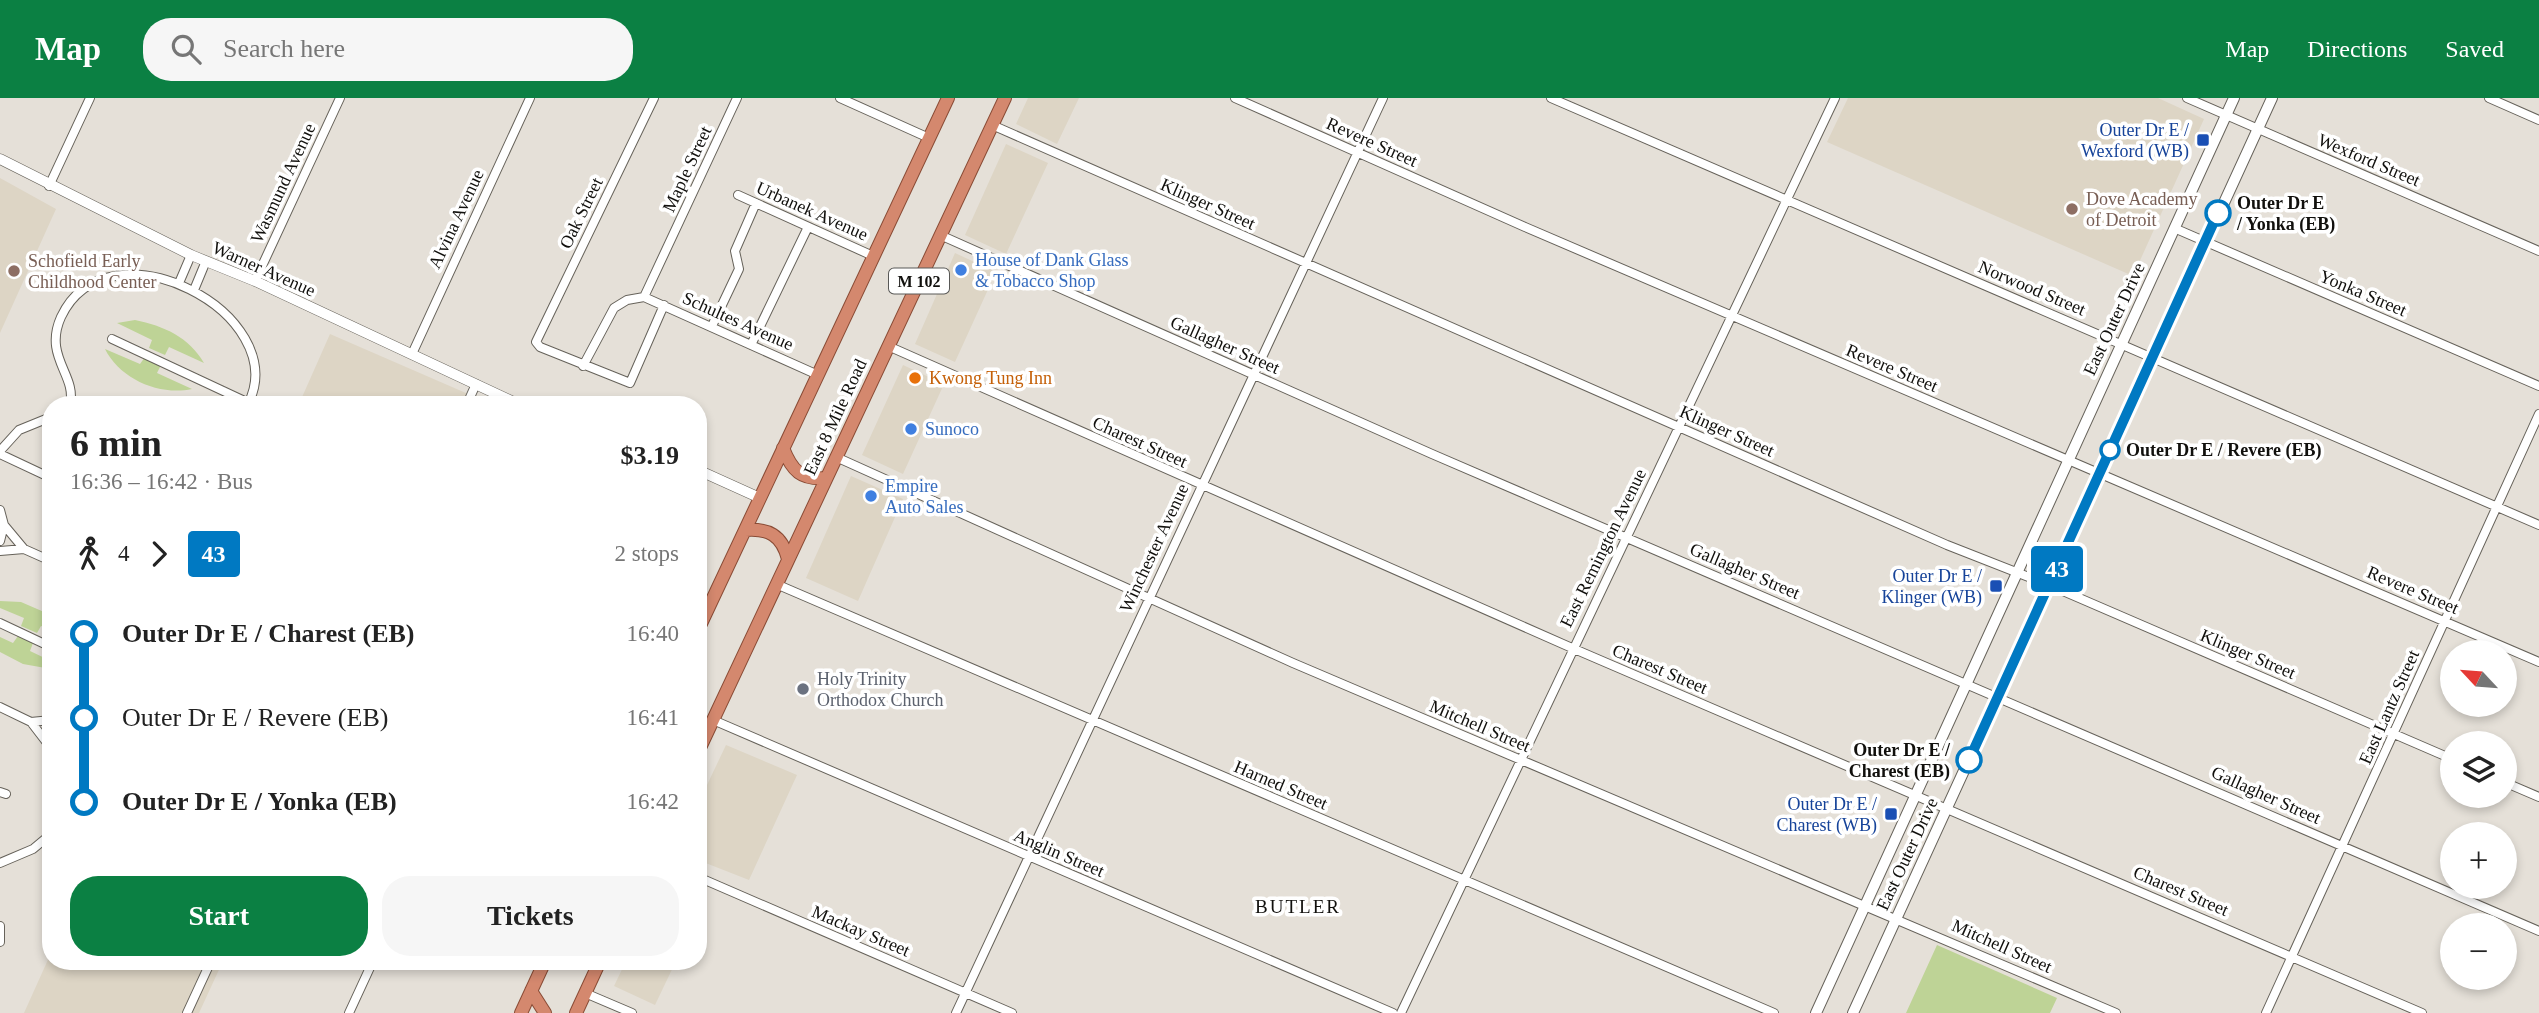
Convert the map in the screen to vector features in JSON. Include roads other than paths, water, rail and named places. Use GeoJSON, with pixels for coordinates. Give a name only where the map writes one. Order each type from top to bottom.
{"type":"FeatureCollection","features":[{"type":"Feature","properties":{"kind":"highway","name":"East 8 Mile Road"},"geometry":{"type":"LineString","coordinates":[[707,610],[948,98]]}},
{"type":"Feature","properties":{"kind":"highway","name":"East 8 Mile Road"},"geometry":{"type":"LineString","coordinates":[[707,733],[1005,98]]}},
{"type":"Feature","properties":{"kind":"highway"},"geometry":{"type":"LineString","coordinates":[[783,449],[796,473],[809,478],[826,478]]}},
{"type":"Feature","properties":{"kind":"highway"},"geometry":{"type":"LineString","coordinates":[[744,530],[762,529],[775,535],[788,559]]}},
{"type":"Feature","properties":{"kind":"highway"},"geometry":{"type":"LineString","coordinates":[[521,1013],[541,970]]}},
{"type":"Feature","properties":{"kind":"highway"},"geometry":{"type":"LineString","coordinates":[[576,1013],[596,970]]}},
{"type":"Feature","properties":{"kind":"highway"},"geometry":{"type":"LineString","coordinates":[[531,991],[545,1013]]}},
{"type":"Feature","properties":{"kind":"main road","name":"East Outer Drive"},"geometry":{"type":"LineString","coordinates":[[1816,1013],[2234,98]]}},
{"type":"Feature","properties":{"kind":"main road","name":"East Outer Drive"},"geometry":{"type":"LineString","coordinates":[[1853,1013],[2272,98]]}},
{"type":"Feature","properties":{"kind":"street"},"geometry":{"type":"LineString","coordinates":[[48,186],[90,98]]}},
{"type":"Feature","properties":{"kind":"street","name":"Wasmund Avenue"},"geometry":{"type":"LineString","coordinates":[[255,281],[340,98]]}},
{"type":"Feature","properties":{"kind":"street","name":"Alvina Avenue"},"geometry":{"type":"LineString","coordinates":[[412,354],[530,98]]}},
{"type":"Feature","properties":{"kind":"street","name":"Oak Street"},"geometry":{"type":"LineString","coordinates":[[583,366],[536,342],[654,98]]}},
{"type":"Feature","properties":{"kind":"street","name":"Maple Street"},"geometry":{"type":"LineString","coordinates":[[644,297],[737,98]]}},
{"type":"Feature","properties":{"kind":"street"},"geometry":{"type":"LineString","coordinates":[[840,98],[929,138]]}},
{"type":"Feature","properties":{"kind":"street","name":"Revere Street"},"geometry":{"type":"LineString","coordinates":[[1235,98],[1730,316],[2539,662]]}},
{"type":"Feature","properties":{"kind":"street","name":"Winchester Avenue"},"geometry":{"type":"LineString","coordinates":[[956,1013],[1383,98]]}},
{"type":"Feature","properties":{"kind":"street","name":"Norwood Street"},"geometry":{"type":"LineString","coordinates":[[1551,98],[2539,525]]}},
{"type":"Feature","properties":{"kind":"street","name":"East Remington Avenue"},"geometry":{"type":"LineString","coordinates":[[1401,1013],[1835,98]]}},
{"type":"Feature","properties":{"kind":"street","name":"Wexford Street"},"geometry":{"type":"LineString","coordinates":[[2187,98],[2539,251]]}},
{"type":"Feature","properties":{"kind":"street"},"geometry":{"type":"LineString","coordinates":[[2489,98],[2539,120]]}},
{"type":"Feature","properties":{"kind":"street","name":"Klinger Street"},"geometry":{"type":"LineString","coordinates":[[992,125],[2017,574],[2049,585],[2440,754]]}},
{"type":"Feature","properties":{"kind":"street","name":"Warner Avenue"},"geometry":{"type":"LineString","coordinates":[[0,159],[48,186],[191,255],[255,281],[501,396]]}},
{"type":"Feature","properties":{"kind":"street","name":"Urbanek Avenue"},"geometry":{"type":"LineString","coordinates":[[738,195],[873,256]]}},
{"type":"Feature","properties":{"kind":"street"},"geometry":{"type":"LineString","coordinates":[[712,326],[739,269],[735,251],[756,203]]}},
{"type":"Feature","properties":{"kind":"street"},"geometry":{"type":"LineString","coordinates":[[751,345],[808,227]]}},
{"type":"Feature","properties":{"kind":"street","name":"Yonka Street"},"geometry":{"type":"LineString","coordinates":[[2174,228],[2539,386]]}},
{"type":"Feature","properties":{"kind":"street","name":"Gallagher Street"},"geometry":{"type":"LineString","coordinates":[[940,235],[1626,538],[2539,931]]}},
{"type":"Feature","properties":{"kind":"street"},"geometry":{"type":"LineString","coordinates":[[178,283],[191,255]]}},
{"type":"Feature","properties":{"kind":"street"},"geometry":{"type":"LineString","coordinates":[[194,290],[206,261]]}},
{"type":"Feature","properties":{"kind":"street"},"geometry":{"type":"LineString","coordinates":[[71,396],[54,340],[60,321],[71,302],[92,284],[122,275],[155,277],[178,283],[194,290],[218,308],[242,335],[248,348],[255,384],[251,396]]}},
{"type":"Feature","properties":{"kind":"street"},"geometry":{"type":"LineString","coordinates":[[644,297],[620,303],[614,308],[583,366],[630,383],[664,305]]}},
{"type":"Feature","properties":{"kind":"street","name":"Schultes Avenue"},"geometry":{"type":"LineString","coordinates":[[644,297],[818,375]]}},
{"type":"Feature","properties":{"kind":"street"},"geometry":{"type":"LineString","coordinates":[[112,338],[232,396]]}},
{"type":"Feature","properties":{"kind":"street","name":"Charest Street"},"geometry":{"type":"LineString","coordinates":[[888,346],[1572,648],[2422,1013]]}},
{"type":"Feature","properties":{"kind":"street"},"geometry":{"type":"LineString","coordinates":[[471,396],[476,384]]}},
{"type":"Feature","properties":{"kind":"street","name":"East Lantz Street"},"geometry":{"type":"LineString","coordinates":[[2266,1013],[2539,414]]}},
{"type":"Feature","properties":{"kind":"street"},"geometry":{"type":"LineString","coordinates":[[42,421],[19,430],[0,452],[42,473]]}},
{"type":"Feature","properties":{"kind":"street","name":"Mitchell Street"},"geometry":{"type":"LineString","coordinates":[[836,457],[1148,598],[1519,760],[2116,1013]]}},
{"type":"Feature","properties":{"kind":"street"},"geometry":{"type":"LineString","coordinates":[[707,474],[760,498]]}},
{"type":"Feature","properties":{"kind":"street"},"geometry":{"type":"LineString","coordinates":[[0,510],[4,525],[24,549],[42,557]]}},
{"type":"Feature","properties":{"kind":"street"},"geometry":{"type":"LineString","coordinates":[[0,541],[4,525]]}},
{"type":"Feature","properties":{"kind":"street"},"geometry":{"type":"LineString","coordinates":[[0,551],[24,549]]}},
{"type":"Feature","properties":{"kind":"street","name":"Harned Street"},"geometry":{"type":"LineString","coordinates":[[776,584],[1774,1013]]}},
{"type":"Feature","properties":{"kind":"street"},"geometry":{"type":"LineString","coordinates":[[0,623],[42,643]]}},
{"type":"Feature","properties":{"kind":"street"},"geometry":{"type":"LineString","coordinates":[[0,707],[31,722],[42,736]]}},
{"type":"Feature","properties":{"kind":"street","name":"Anglin Street"},"geometry":{"type":"LineString","coordinates":[[713,720],[1393,1013]]}},
{"type":"Feature","properties":{"kind":"street"},"geometry":{"type":"LineString","coordinates":[[31,722],[42,721]]}},
{"type":"Feature","properties":{"kind":"street"},"geometry":{"type":"LineString","coordinates":[[2517,788],[2539,797]]}},
{"type":"Feature","properties":{"kind":"street"},"geometry":{"type":"LineString","coordinates":[[0,863],[33,849],[42,842]]}},
{"type":"Feature","properties":{"kind":"street","name":"Mackay Street"},"geometry":{"type":"LineString","coordinates":[[707,881],[1012,1013]]}},
{"type":"Feature","properties":{"kind":"street"},"geometry":{"type":"LineString","coordinates":[[0,926],[0,942]]}},
{"type":"Feature","properties":{"kind":"street"},"geometry":{"type":"LineString","coordinates":[[187,1013],[207,970]]}},
{"type":"Feature","properties":{"kind":"street"},"geometry":{"type":"LineString","coordinates":[[348,1013],[369,970]]}},
{"type":"Feature","properties":{"kind":"street"},"geometry":{"type":"LineString","coordinates":[[585,993],[632,1013]]}},
{"type":"Feature","properties":{"kind":"place","name":"Outer Dr E / Wexford (WB)"},"geometry":{"type":"Point","coordinates":[2203,140]}},
{"type":"Feature","properties":{"kind":"place","name":"Dove Academy of Detroit"},"geometry":{"type":"Point","coordinates":[2072,209]}},
{"type":"Feature","properties":{"kind":"place","name":"Outer Dr E / Yonka (EB)"},"geometry":{"type":"Point","coordinates":[2218,213]}},
{"type":"Feature","properties":{"kind":"place","name":"House of Dank Glass & Tobacco Shop"},"geometry":{"type":"Point","coordinates":[961,270]}},
{"type":"Feature","properties":{"kind":"place","name":"Schofield Early Childhood Center"},"geometry":{"type":"Point","coordinates":[14,271]}},
{"type":"Feature","properties":{"kind":"place","name":"Kwong Tung Inn"},"geometry":{"type":"Point","coordinates":[915,378]}},
{"type":"Feature","properties":{"kind":"place","name":"Sunoco"},"geometry":{"type":"Point","coordinates":[911,429]}},
{"type":"Feature","properties":{"kind":"place","name":"Outer Dr E / Revere (EB)"},"geometry":{"type":"Point","coordinates":[2110,450]}},
{"type":"Feature","properties":{"kind":"place","name":"Empire Auto Sales"},"geometry":{"type":"Point","coordinates":[871,496]}},
{"type":"Feature","properties":{"kind":"place","name":"Outer Dr E / Klinger (WB)"},"geometry":{"type":"Point","coordinates":[1996,586]}},
{"type":"Feature","properties":{"kind":"place","name":"Holy Trinity Orthodox Church"},"geometry":{"type":"Point","coordinates":[803,689]}},
{"type":"Feature","properties":{"kind":"place","name":"Outer Dr E / Charest (EB)"},"geometry":{"type":"Point","coordinates":[1969,760]}},
{"type":"Feature","properties":{"kind":"place","name":"Outer Dr E / Charest (WB)"},"geometry":{"type":"Point","coordinates":[1891,814]}},
{"type":"Feature","properties":{"kind":"district","name":"BUTLER"},"geometry":{"type":"Point","coordinates":[1298,906]}}]}
